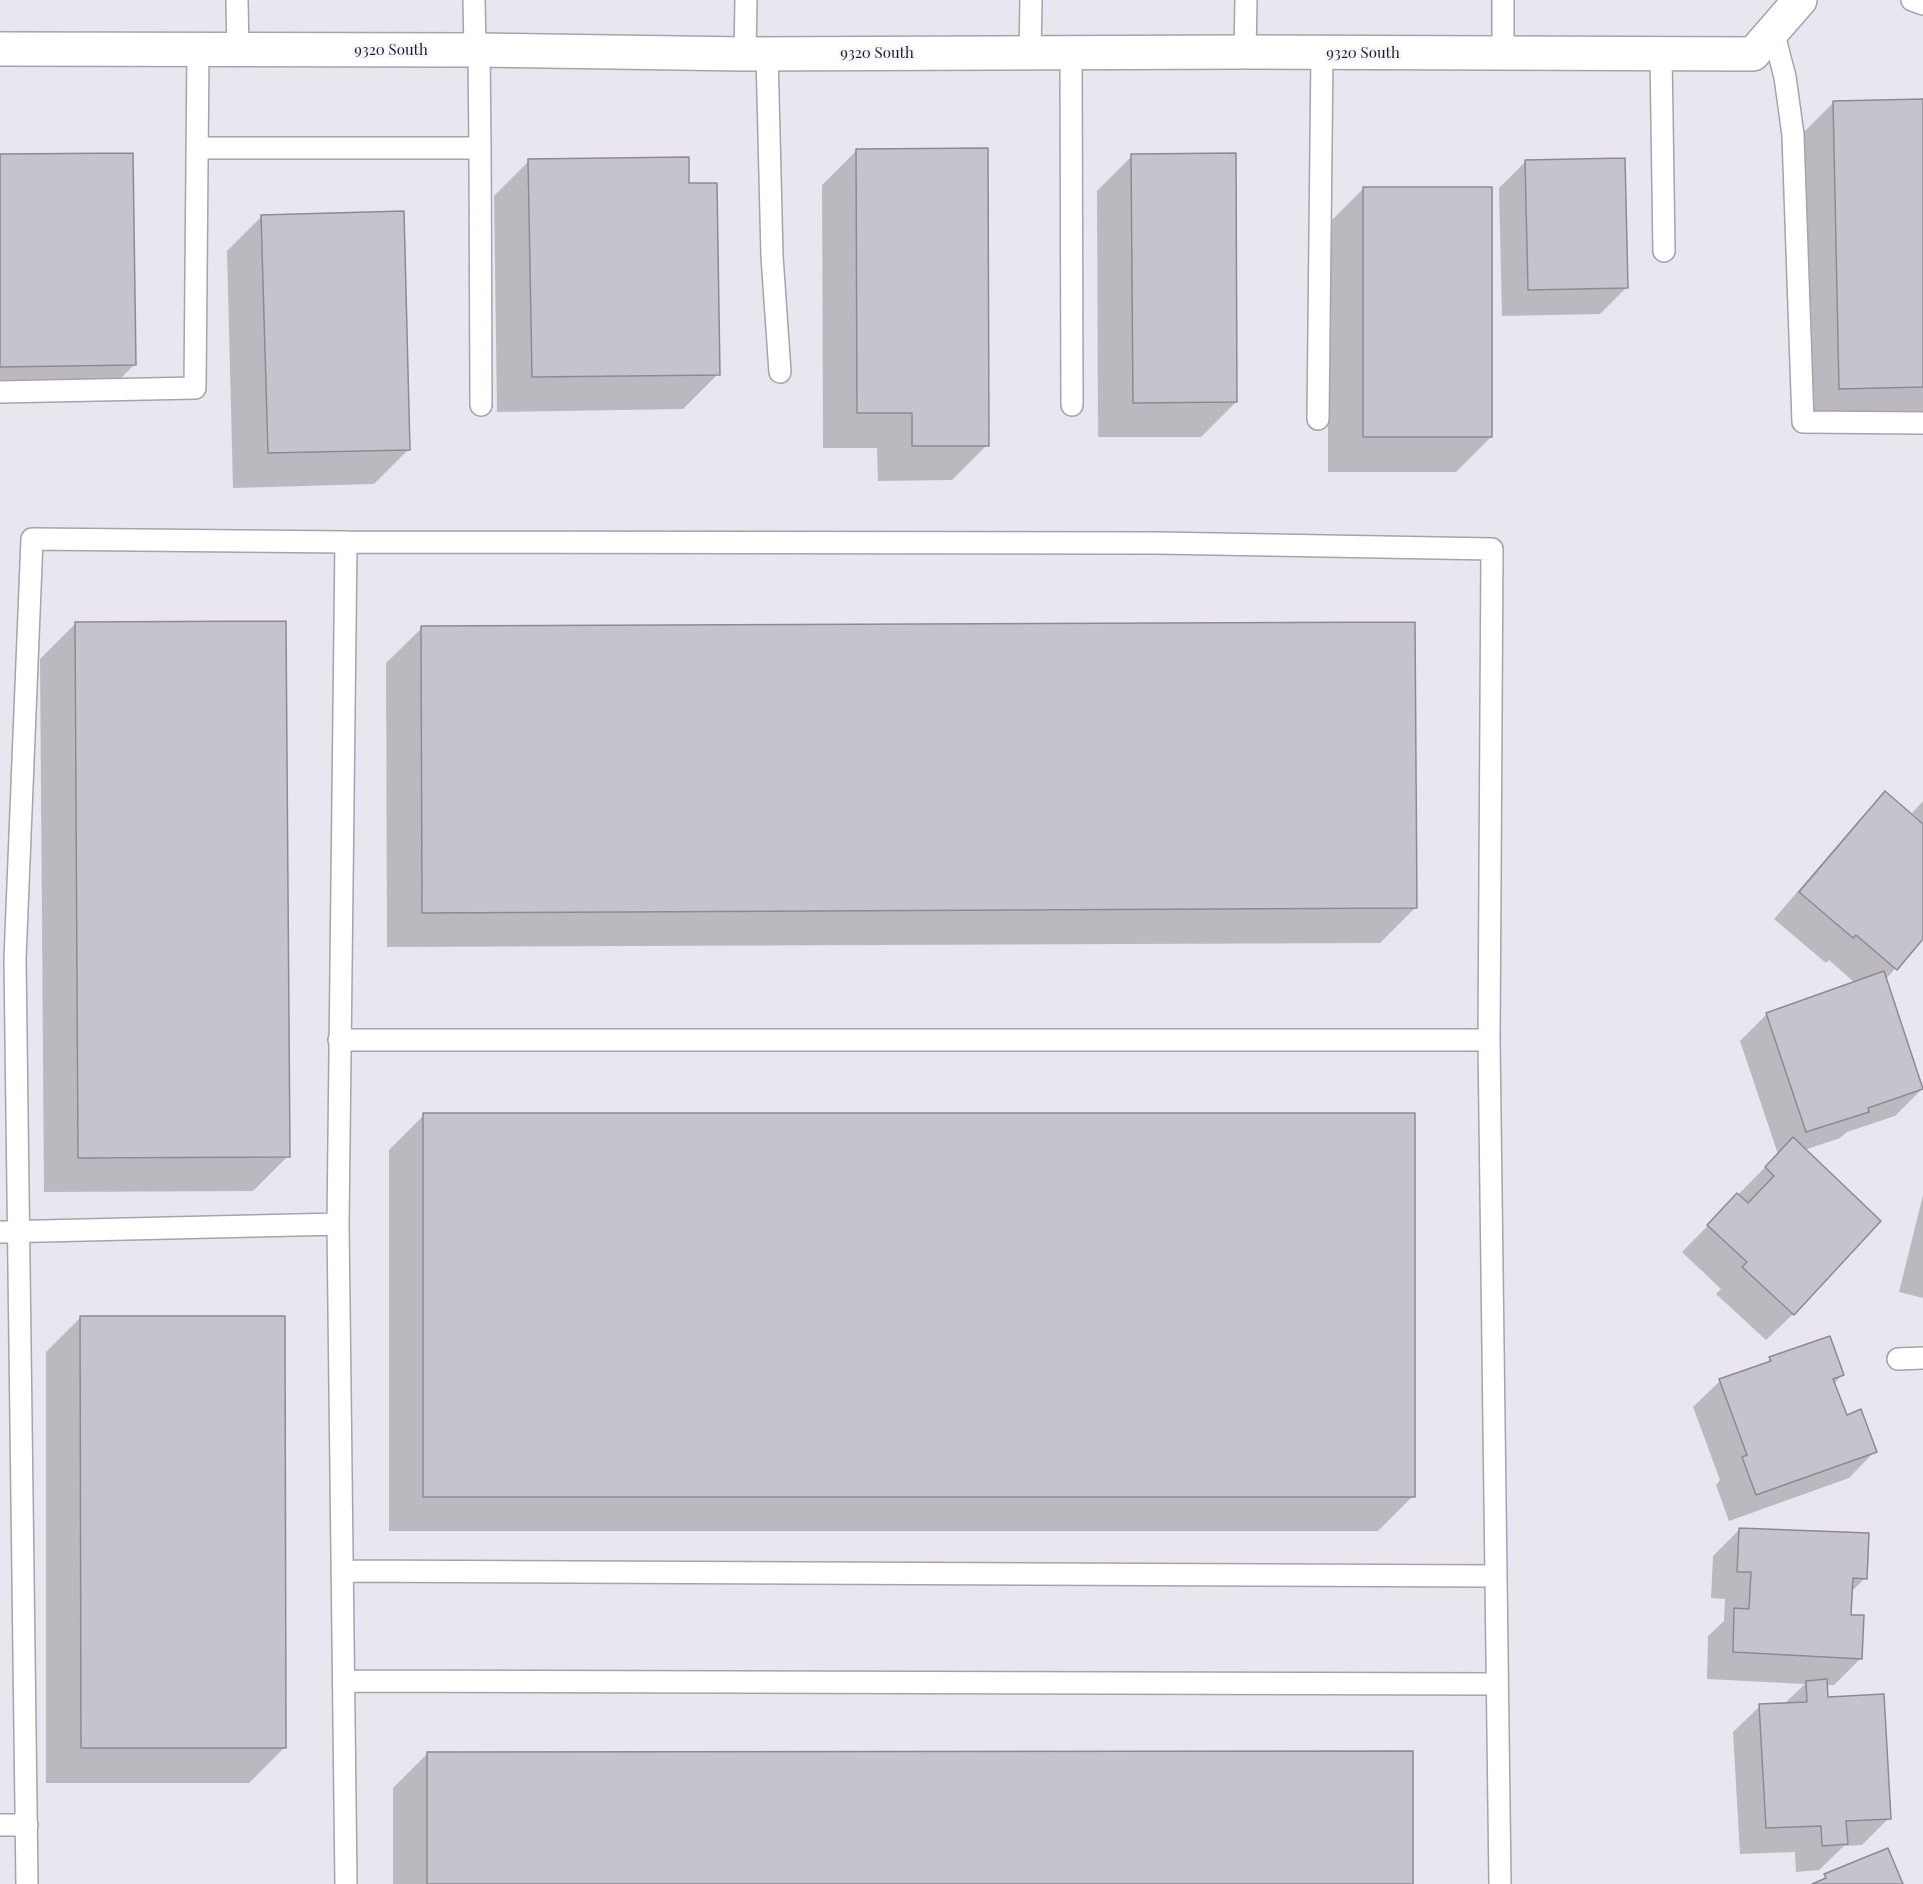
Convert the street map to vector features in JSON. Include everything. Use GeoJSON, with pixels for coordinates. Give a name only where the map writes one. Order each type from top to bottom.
{"type":"FeatureCollection","features":[{"type":"Feature","properties":{"kind":"street"},"geometry":{"type":"LineString","coordinates":[[1763,43],[1800,0]]}},
{"type":"Feature","properties":{"kind":"street","name":"9320 South"},"geometry":{"type":"LineString","coordinates":[[0,49],[477,50],[756,54],[1245,52],[1661,54],[1763,43]]}},
{"type":"Feature","properties":{"kind":"lane"},"geometry":{"type":"LineString","coordinates":[[237,0],[238,50]]}},
{"type":"Feature","properties":{"kind":"lane"},"geometry":{"type":"LineString","coordinates":[[474,0],[480,148],[481,405]]}},
{"type":"Feature","properties":{"kind":"lane"},"geometry":{"type":"LineString","coordinates":[[746,0],[756,54],[780,372]]}},
{"type":"Feature","properties":{"kind":"lane"},"geometry":{"type":"LineString","coordinates":[[1030,0],[1030,52]]}},
{"type":"Feature","properties":{"kind":"lane"},"geometry":{"type":"LineString","coordinates":[[1245,52],[1246,0]]}},
{"type":"Feature","properties":{"kind":"lane"},"geometry":{"type":"LineString","coordinates":[[1503,0],[1503,54]]}},
{"type":"Feature","properties":{"kind":"lane"},"geometry":{"type":"LineString","coordinates":[[1912,0],[1923,4]]}},
{"type":"Feature","properties":{"kind":"lane"},"geometry":{"type":"LineString","coordinates":[[1763,43],[1785,77],[1794,135],[1803,422],[1923,423]]}},
{"type":"Feature","properties":{"kind":"lane"},"geometry":{"type":"LineString","coordinates":[[0,392],[195,388],[198,50]]}},
{"type":"Feature","properties":{"kind":"lane"},"geometry":{"type":"LineString","coordinates":[[1071,52],[1072,405]]}},
{"type":"Feature","properties":{"kind":"lane"},"geometry":{"type":"LineString","coordinates":[[1318,419],[1322,53]]}},
{"type":"Feature","properties":{"kind":"lane"},"geometry":{"type":"LineString","coordinates":[[1661,54],[1664,251]]}},
{"type":"Feature","properties":{"kind":"lane"},"geometry":{"type":"LineString","coordinates":[[197,148],[480,148]]}},
{"type":"Feature","properties":{"kind":"lane"},"geometry":{"type":"LineString","coordinates":[[27,1884],[10,1232],[15,959],[32,538],[346,542],[1159,543],[1492,549],[1489,1040],[1500,1884]]}},
{"type":"Feature","properties":{"kind":"lane"},"geometry":{"type":"LineString","coordinates":[[346,542],[338,1224],[346,1884]]}},
{"type":"Feature","properties":{"kind":"lane"},"geometry":{"type":"LineString","coordinates":[[339,1040],[1489,1040]]}},
{"type":"Feature","properties":{"kind":"lane"},"geometry":{"type":"LineString","coordinates":[[10,1232],[338,1224]]}},
{"type":"Feature","properties":{"kind":"lane"},"geometry":{"type":"LineString","coordinates":[[1898,1359],[1923,1358]]}},
{"type":"Feature","properties":{"kind":"lane"},"geometry":{"type":"LineString","coordinates":[[342,1571],[1496,1576]]}},
{"type":"Feature","properties":{"kind":"lane"},"geometry":{"type":"LineString","coordinates":[[344,1681],[1497,1684]]}},
{"type":"Feature","properties":{"kind":"lane"},"geometry":{"type":"LineString","coordinates":[[0,1825],[27,1825]]}},
{"type":"Feature","properties":{"kind":"building"},"geometry":{"type":"Polygon","coordinates":[[[1923,99],[1923,387],[1839,389],[1833,101],[1923,99]]]}},
{"type":"Feature","properties":{"kind":"building"},"geometry":{"type":"Polygon","coordinates":[[[988,148],[989,446],[912,446],[912,413],[857,413],[856,149],[988,148]]]}},
{"type":"Feature","properties":{"kind":"building"},"geometry":{"type":"Polygon","coordinates":[[[133,153],[136,365],[0,367],[0,154],[133,153]]]}},
{"type":"Feature","properties":{"kind":"building"},"geometry":{"type":"Polygon","coordinates":[[[1236,153],[1237,402],[1133,403],[1131,154],[1236,153]]]}},
{"type":"Feature","properties":{"kind":"building"},"geometry":{"type":"Polygon","coordinates":[[[689,157],[689,183],[717,183],[720,375],[532,377],[528,159],[689,157]]]}},
{"type":"Feature","properties":{"kind":"building"},"geometry":{"type":"Polygon","coordinates":[[[1625,158],[1628,288],[1528,290],[1525,160],[1625,158]]]}},
{"type":"Feature","properties":{"kind":"building"},"geometry":{"type":"Polygon","coordinates":[[[1363,187],[1492,187],[1492,437],[1363,437],[1363,187]]]}},
{"type":"Feature","properties":{"kind":"building"},"geometry":{"type":"Polygon","coordinates":[[[404,211],[410,450],[268,453],[261,215],[404,211]]]}},
{"type":"Feature","properties":{"kind":"building"},"geometry":{"type":"Polygon","coordinates":[[[286,621],[290,1157],[78,1158],[75,622],[286,621]]]}},
{"type":"Feature","properties":{"kind":"building"},"geometry":{"type":"Polygon","coordinates":[[[1415,622],[1417,908],[422,913],[421,626],[1415,622]]]}},
{"type":"Feature","properties":{"kind":"building"},"geometry":{"type":"Polygon","coordinates":[[[1885,791],[1923,824],[1923,939],[1897,970],[1856,935],[1853,938],[1799,892],[1885,791]]]}},
{"type":"Feature","properties":{"kind":"building"},"geometry":{"type":"Polygon","coordinates":[[[1884,971],[1923,1089],[1868,1108],[1869,1112],[1806,1132],[1766,1013],[1884,971]]]}},
{"type":"Feature","properties":{"kind":"building"},"geometry":{"type":"Polygon","coordinates":[[[423,1113],[1415,1113],[1415,1497],[423,1497],[423,1113]]]}},
{"type":"Feature","properties":{"kind":"building"},"geometry":{"type":"Polygon","coordinates":[[[1793,1137],[1881,1221],[1794,1315],[1742,1267],[1747,1262],[1707,1225],[1737,1193],[1748,1203],[1774,1176],[1765,1167],[1793,1137]]]}},
{"type":"Feature","properties":{"kind":"building"},"geometry":{"type":"Polygon","coordinates":[[[80,1316],[285,1316],[286,1748],[81,1748],[80,1316]]]}},
{"type":"Feature","properties":{"kind":"building"},"geometry":{"type":"Polygon","coordinates":[[[1830,1336],[1844,1375],[1833,1379],[1847,1415],[1861,1409],[1877,1452],[1756,1495],[1742,1457],[1747,1455],[1719,1379],[1771,1361],[1769,1357],[1830,1336]]]}},
{"type":"Feature","properties":{"kind":"building"},"geometry":{"type":"Polygon","coordinates":[[[1739,1528],[1869,1533],[1867,1579],[1853,1578],[1851,1615],[1864,1615],[1862,1659],[1733,1652],[1734,1608],[1749,1609],[1751,1572],[1737,1572],[1739,1528]]]}},
{"type":"Feature","properties":{"kind":"building"},"geometry":{"type":"Polygon","coordinates":[[[1827,1679],[1828,1697],[1884,1694],[1891,1819],[1846,1821],[1848,1844],[1822,1846],[1821,1826],[1766,1828],[1759,1704],[1807,1702],[1806,1681],[1827,1679]]]}},
{"type":"Feature","properties":{"kind":"building"},"geometry":{"type":"Polygon","coordinates":[[[1413,1751],[1413,1884],[427,1884],[427,1752],[1413,1751]]]}},
{"type":"Feature","properties":{"kind":"building"},"geometry":{"type":"Polygon","coordinates":[[[1888,1848],[1903,1884],[1812,1884],[1826,1878],[1824,1874],[1888,1848]]]}}]}
